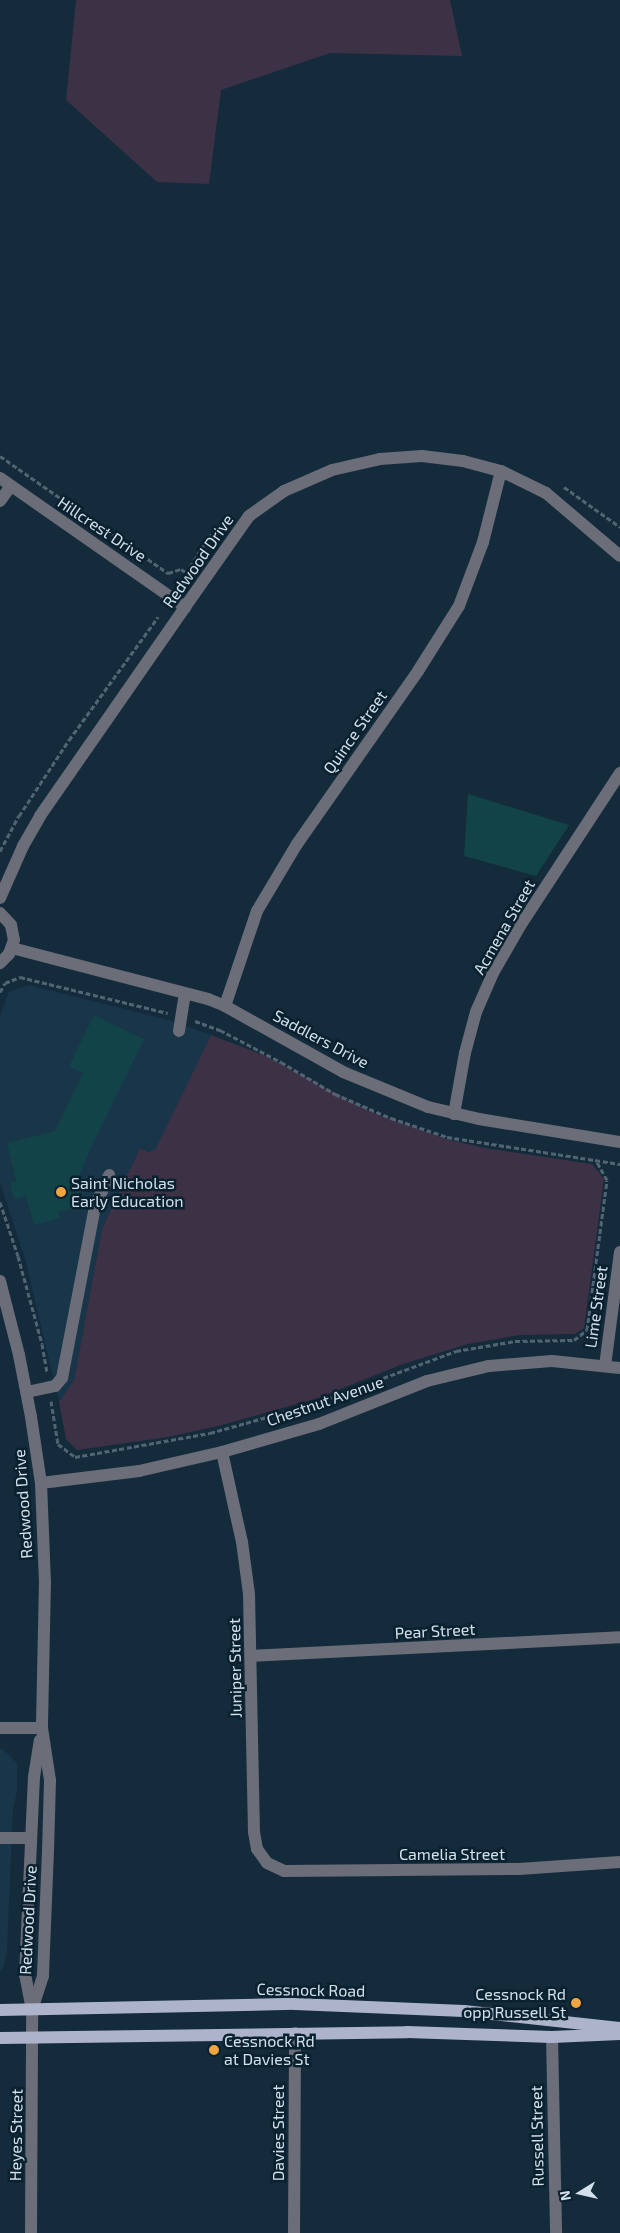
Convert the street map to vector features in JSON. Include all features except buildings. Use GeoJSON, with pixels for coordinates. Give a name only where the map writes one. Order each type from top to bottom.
{"type":"FeatureCollection","features":[{"type":"Feature","properties":{"kind":"main road","name":"Cessnock Road"},"geometry":{"type":"LineString","coordinates":[[0,2010],[295,2004],[464,2011],[620,2028]]}},
{"type":"Feature","properties":{"kind":"main road"},"geometry":{"type":"LineString","coordinates":[[0,2038],[407,2032],[552,2037],[620,2034]]}},
{"type":"Feature","properties":{"kind":"street","name":"Redwood Drive"},"geometry":{"type":"LineString","coordinates":[[0,898],[23,846],[40,816],[185,607],[249,516],[284,491],[332,470],[380,459],[422,456],[463,461],[501,471],[546,493],[620,556]]}},
{"type":"Feature","properties":{"kind":"street","name":"Quince Street"},"geometry":{"type":"LineString","coordinates":[[225,1006],[257,911],[297,844],[418,671],[459,606],[483,542],[501,471]]}},
{"type":"Feature","properties":{"kind":"street","name":"Hillcrest Drive"},"geometry":{"type":"LineString","coordinates":[[0,478],[10,487],[185,607]]}},
{"type":"Feature","properties":{"kind":"street"},"geometry":{"type":"LineString","coordinates":[[0,501],[10,487]]}},
{"type":"Feature","properties":{"kind":"street","name":"Acmena Street"},"geometry":{"type":"LineString","coordinates":[[454,1114],[465,1053],[476,1012],[493,973],[520,926],[620,773]]}},
{"type":"Feature","properties":{"kind":"street"},"geometry":{"type":"LineString","coordinates":[[0,913],[12,926],[14,933],[12,948],[0,963]]}},
{"type":"Feature","properties":{"kind":"street","name":"Saddlers Drive"},"geometry":{"type":"LineString","coordinates":[[12,948],[185,993],[225,1006],[343,1072],[428,1107],[454,1114],[620,1142]]}},
{"type":"Feature","properties":{"kind":"street"},"geometry":{"type":"LineString","coordinates":[[179,1031],[185,993]]}},
{"type":"Feature","properties":{"kind":"street"},"geometry":{"type":"LineString","coordinates":[[27,1392],[58,1385],[62,1378],[95,1207],[109,1175]]}},
{"type":"Feature","properties":{"kind":"street","name":"Lime Street"},"geometry":{"type":"LineString","coordinates":[[605,1366],[620,1252]]}},
{"type":"Feature","properties":{"kind":"street","name":"Redwood Drive"},"geometry":{"type":"LineString","coordinates":[[0,1281],[4,1309],[27,1392],[40,1483],[45,1581],[42,1728],[34,1776],[25,1975],[32,2010]]}},
{"type":"Feature","properties":{"kind":"street","name":"Chestnut Avenue"},"geometry":{"type":"LineString","coordinates":[[40,1483],[140,1471],[222,1452],[320,1424],[427,1381],[489,1366],[552,1361],[620,1368]]}},
{"type":"Feature","properties":{"kind":"street","name":"Juniper Street"},"geometry":{"type":"LineString","coordinates":[[222,1452],[242,1542],[249,1594],[254,1832],[257,1849],[267,1863],[284,1871]]}},
{"type":"Feature","properties":{"kind":"street","name":"Pear Street"},"geometry":{"type":"LineString","coordinates":[[251,1656],[620,1637]]}},
{"type":"Feature","properties":{"kind":"street"},"geometry":{"type":"LineString","coordinates":[[0,1728],[42,1728]]}},
{"type":"Feature","properties":{"kind":"street","name":"Redwood Drive"},"geometry":{"type":"LineString","coordinates":[[32,2010],[44,1976],[50,1780],[42,1728]]}},
{"type":"Feature","properties":{"kind":"street"},"geometry":{"type":"LineString","coordinates":[[0,1838],[31,1838]]}},
{"type":"Feature","properties":{"kind":"street","name":"Camelia Street"},"geometry":{"type":"LineString","coordinates":[[284,1871],[519,1869],[620,1862]]}},
{"type":"Feature","properties":{"kind":"street","name":"Heyes Street"},"geometry":{"type":"LineString","coordinates":[[31,2233],[32,2010]]}},
{"type":"Feature","properties":{"kind":"street","name":"Davies Street"},"geometry":{"type":"LineString","coordinates":[[294,2233],[295,2034]]}},
{"type":"Feature","properties":{"kind":"street","name":"Russell Street"},"geometry":{"type":"LineString","coordinates":[[552,2037],[556,2233]]}},
{"type":"Feature","properties":{"kind":"path"},"geometry":{"type":"LineString","coordinates":[[0,456],[168,573],[181,569],[187,573]]}},
{"type":"Feature","properties":{"kind":"path"},"geometry":{"type":"LineString","coordinates":[[556,482],[612,520],[620,528]]}},
{"type":"Feature","properties":{"kind":"path"},"geometry":{"type":"LineString","coordinates":[[180,582],[208,538],[231,514]]}},
{"type":"Feature","properties":{"kind":"path"},"geometry":{"type":"LineString","coordinates":[[0,851],[19,816],[69,740],[161,613]]}},
{"type":"Feature","properties":{"kind":"path"},"geometry":{"type":"LineString","coordinates":[[0,990],[12,978],[26,977],[181,1016],[220,1030],[281,1062],[335,1094],[390,1118],[447,1137],[620,1164]]}},
{"type":"Feature","properties":{"kind":"path"},"geometry":{"type":"LineString","coordinates":[[0,1202],[18,1256],[42,1344],[58,1444],[75,1457],[210,1433],[314,1404],[456,1351],[515,1341],[574,1340],[587,1330],[607,1180],[596,1160]]}},
{"type":"Feature","properties":{"kind":"shaded area"},"geometry":{"type":"Polygon","coordinates":[[[76,0],[450,0],[462,56],[330,53],[221,90],[209,184],[157,182],[66,100],[76,0]]]}},
{"type":"Feature","properties":{"kind":"shaded area","name":"Saint Nicholas Early Education"},"geometry":{"type":"Polygon","coordinates":[[[29,985],[172,1021],[211,1035],[155,1150],[152,1153],[140,1148],[102,1229],[74,1380],[59,1402],[25,1259],[0,1182],[0,1016],[9,992],[29,985]]]}},
{"type":"Feature","properties":{"kind":"shaded area"},"geometry":{"type":"Polygon","coordinates":[[[211,1035],[266,1056],[374,1113],[446,1139],[485,1148],[592,1164],[604,1179],[584,1328],[575,1334],[520,1335],[468,1344],[403,1364],[318,1398],[222,1425],[168,1437],[77,1450],[66,1439],[59,1402],[74,1380],[102,1229],[140,1148],[149,1152],[155,1150],[211,1035]]]}},
{"type":"Feature","properties":{"kind":"shaded area"},"geometry":{"type":"Polygon","coordinates":[[[0,1749],[3,1749],[17,1763],[17,1792],[13,1808],[7,1950],[4,1965],[0,1971],[0,1749]]]}},
{"type":"Feature","properties":{"kind":"place","name":"Saint Nicholas Early Education"},"geometry":{"type":"Point","coordinates":[61,1192]}},
{"type":"Feature","properties":{"kind":"place","name":"Cessnock Rd opp Russell St"},"geometry":{"type":"Point","coordinates":[576,2003]}},
{"type":"Feature","properties":{"kind":"place","name":"Cessnock Rd at Davies St"},"geometry":{"type":"Point","coordinates":[214,2050]}}]}
